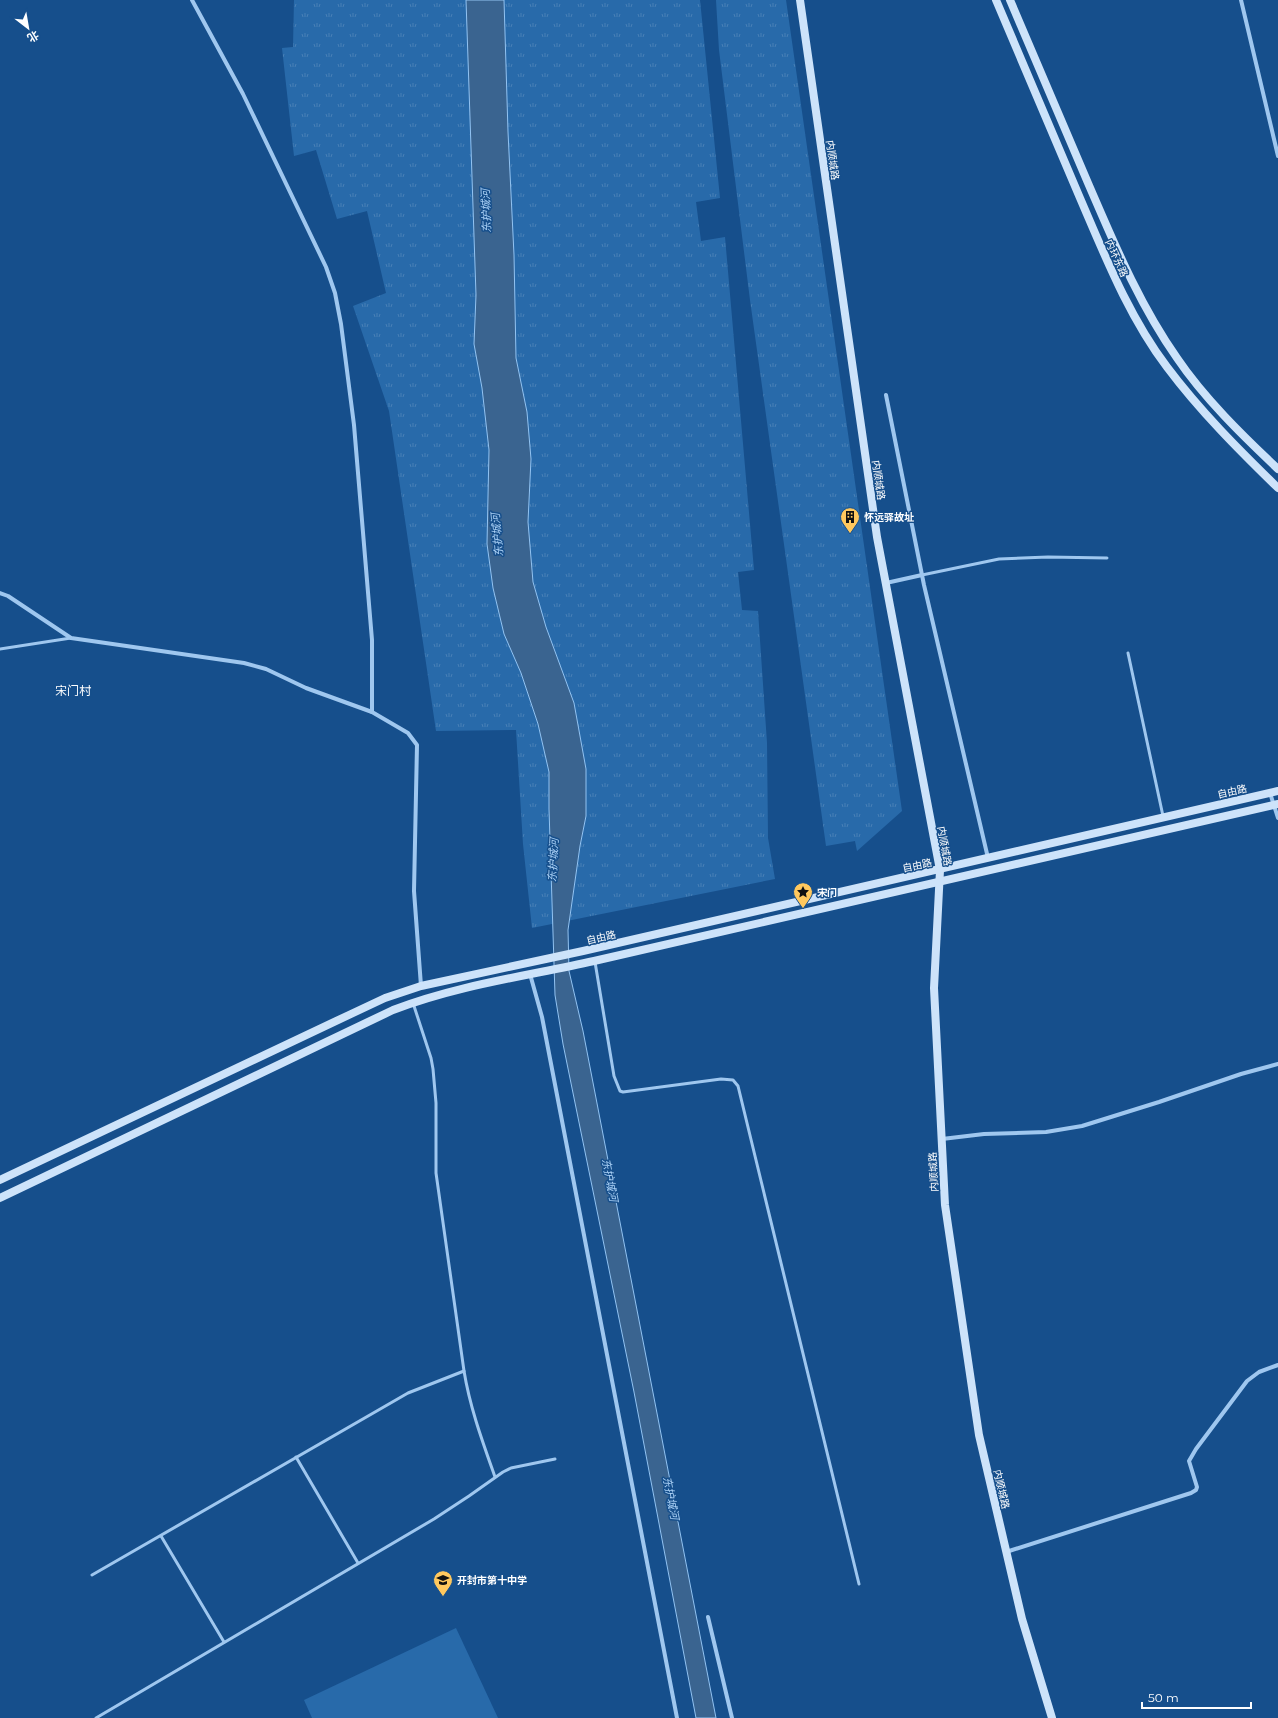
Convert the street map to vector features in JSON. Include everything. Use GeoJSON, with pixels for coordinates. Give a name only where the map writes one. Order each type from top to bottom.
{"type":"FeatureCollection","features":[{"type":"Feature","properties":{"kind":"street"},"geometry":{"type":"LineString","coordinates":[[192,0],[243,94],[326,268],[335,293],[346,360],[354,425],[372,640],[372,712]]}},
{"type":"Feature","properties":{"kind":"street","name":"内顺城路"},"geometry":{"type":"LineString","coordinates":[[800,0],[877,537],[940,870],[934,988],[945,1205],[978,1428],[1022,1619],[1052,1718]]}},
{"type":"Feature","properties":{"kind":"street","name":"内环东路"},"geometry":{"type":"LineString","coordinates":[[996,0],[1111,271],[1146,334],[1167,367],[1201,408],[1237,448],[1278,488]]}},
{"type":"Feature","properties":{"kind":"street","name":"内环东路"},"geometry":{"type":"LineString","coordinates":[[1010,0],[1123,265],[1150,316],[1178,359],[1211,400],[1278,470]]}},
{"type":"Feature","properties":{"kind":"street"},"geometry":{"type":"LineString","coordinates":[[1241,0],[1278,156]]}},
{"type":"Feature","properties":{"kind":"street"},"geometry":{"type":"LineString","coordinates":[[886,395],[922,575],[988,859]]}},
{"type":"Feature","properties":{"kind":"street"},"geometry":{"type":"LineString","coordinates":[[886,583],[922,575]]}},
{"type":"Feature","properties":{"kind":"street"},"geometry":{"type":"LineString","coordinates":[[0,592],[71,638],[244,663],[266,669],[306,688],[372,712],[408,733],[417,745],[414,891],[421,986]]}},
{"type":"Feature","properties":{"kind":"street"},"geometry":{"type":"LineString","coordinates":[[1274,792],[1278,818]]}},
{"type":"Feature","properties":{"kind":"street","name":"自由路"},"geometry":{"type":"LineString","coordinates":[[0,1180],[385,998],[421,986],[583,952],[1274,792]]}},
{"type":"Feature","properties":{"kind":"street"},"geometry":{"type":"LineString","coordinates":[[0,1198],[385,1013],[425,998],[530,974],[594,962],[1276,805]]}},
{"type":"Feature","properties":{"kind":"street"},"geometry":{"type":"LineString","coordinates":[[530,974],[542,1017],[677,1718]]}},
{"type":"Feature","properties":{"kind":"street"},"geometry":{"type":"LineString","coordinates":[[942,1139],[984,1134],[1046,1132],[1082,1126],[1241,1074],[1278,1064]]}},
{"type":"Feature","properties":{"kind":"street"},"geometry":{"type":"LineString","coordinates":[[1006,1552],[1191,1493],[1196,1490],[1197,1487],[1189,1461],[1196,1449],[1247,1381],[1259,1372],[1278,1365]]}},
{"type":"Feature","properties":{"kind":"street"},"geometry":{"type":"LineString","coordinates":[[708,1617],[732,1718]]}},
{"type":"Feature","properties":{"kind":"lane"},"geometry":{"type":"LineString","coordinates":[[922,575],[999,559],[1048,557],[1108,558]]}},
{"type":"Feature","properties":{"kind":"lane"},"geometry":{"type":"LineString","coordinates":[[0,649],[71,638]]}},
{"type":"Feature","properties":{"kind":"lane"},"geometry":{"type":"LineString","coordinates":[[1128,653],[1163,818]]}},
{"type":"Feature","properties":{"kind":"lane"},"geometry":{"type":"LineString","coordinates":[[594,962],[614,1076],[620,1091],[623,1092],[721,1078],[733,1080],[738,1086],[859,1584]]}},
{"type":"Feature","properties":{"kind":"lane"},"geometry":{"type":"LineString","coordinates":[[413,1002],[431,1058],[433,1069],[436,1102],[436,1173],[466,1388],[481,1437],[496,1477]]}},
{"type":"Feature","properties":{"kind":"lane"},"geometry":{"type":"LineString","coordinates":[[92,1575],[408,1393],[464,1371]]}},
{"type":"Feature","properties":{"kind":"lane"},"geometry":{"type":"LineString","coordinates":[[296,1457],[358,1563]]}},
{"type":"Feature","properties":{"kind":"lane"},"geometry":{"type":"LineString","coordinates":[[96,1718],[434,1519],[511,1468],[555,1459]]}},
{"type":"Feature","properties":{"kind":"lane"},"geometry":{"type":"LineString","coordinates":[[161,1536],[224,1642]]}},
{"type":"Feature","properties":{"kind":"green space"},"geometry":{"type":"Polygon","coordinates":[[[294,0],[700,0],[720,198],[696,202],[701,241],[725,237],[754,570],[738,572],[742,610],[758,611],[767,743],[768,838],[775,879],[532,928],[523,844],[516,730],[436,731],[389,411],[353,306],[386,293],[367,211],[337,219],[316,150],[294,156],[282,48],[293,47],[294,0]]]}},
{"type":"Feature","properties":{"kind":"green space"},"geometry":{"type":"Polygon","coordinates":[[[716,0],[786,0],[902,811],[857,851],[855,841],[826,846],[750,300],[719,50],[716,0]]]}},
{"type":"Feature","properties":{"kind":"green space"},"geometry":{"type":"Polygon","coordinates":[[[456,1628],[498,1718],[312,1718],[304,1700],[456,1628]]]}},
{"type":"Feature","properties":{"kind":"water","name":"东护城河"},"geometry":{"type":"Polygon","coordinates":[[[466,0],[504,0],[514,255],[516,358],[527,412],[531,459],[528,522],[533,582],[546,627],[574,703],[586,769],[586,816],[580,846],[568,930],[569,971],[583,1031],[716,1718],[696,1718],[634,1392],[563,1044],[555,995],[549,772],[538,724],[521,673],[504,634],[493,588],[487,544],[489,450],[482,388],[474,344],[476,295],[466,0]]]}},
{"type":"Feature","properties":{"kind":"place","name":"怀远驿故址"},"geometry":{"type":"Point","coordinates":[850,534]}},
{"type":"Feature","properties":{"kind":"place","name":"宋门"},"geometry":{"type":"Point","coordinates":[803,909]}},
{"type":"Feature","properties":{"kind":"place","name":"开封市第十中学"},"geometry":{"type":"Point","coordinates":[443,1597]}},
{"type":"Feature","properties":{"kind":"district","name":"宋门村"},"geometry":{"type":"Point","coordinates":[73,691]}}]}
